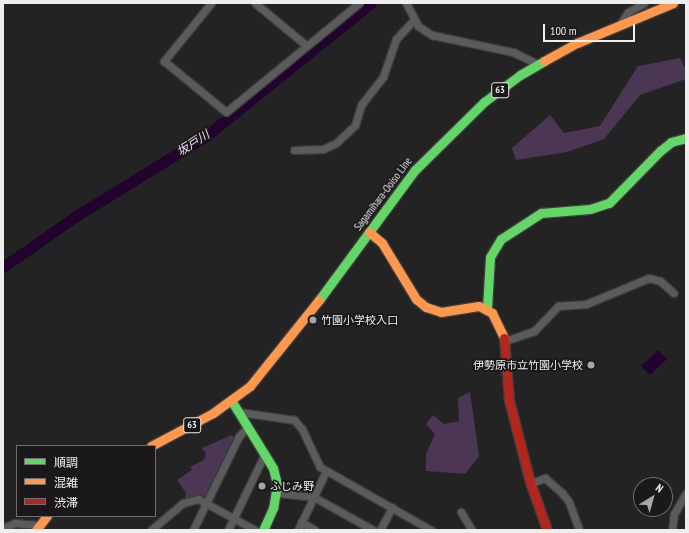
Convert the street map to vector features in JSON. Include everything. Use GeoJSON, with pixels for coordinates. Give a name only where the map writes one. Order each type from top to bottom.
{"type":"FeatureCollection","features":[{"type":"Feature","properties":{"kind":"street"},"geometry":{"type":"LineString","coordinates":[[211,3],[164,62],[226,112],[359,3]]}},
{"type":"Feature","properties":{"kind":"street"},"geometry":{"type":"LineString","coordinates":[[255,3],[307,46]]}},
{"type":"Feature","properties":{"kind":"street"},"geometry":{"type":"LineString","coordinates":[[406,3],[413,20],[432,35],[513,52],[538,64]]}},
{"type":"Feature","properties":{"kind":"street"},"geometry":{"type":"LineString","coordinates":[[620,24],[628,12],[644,3]]}},
{"type":"Feature","properties":{"kind":"street","name":"Sagamihara-Ooiso LIne"},"geometry":{"type":"LineString","coordinates":[[153,445],[232,400],[250,386],[263,372],[415,170],[447,135],[484,102],[538,64],[620,24],[673,3]]}},
{"type":"Feature","properties":{"kind":"street"},"geometry":{"type":"LineString","coordinates":[[294,150],[322,149],[336,144],[355,125],[361,105],[383,77],[396,39],[413,20]]}},
{"type":"Feature","properties":{"kind":"street"},"geometry":{"type":"LineString","coordinates":[[547,530],[530,484],[510,400],[505,341],[499,325],[487,308],[490,257],[501,239],[541,213],[590,209],[609,204],[660,151],[671,142],[686,138]]}},
{"type":"Feature","properties":{"kind":"street"},"geometry":{"type":"LineString","coordinates":[[369,232],[382,243],[412,293],[426,307],[441,312],[474,306],[487,308]]}},
{"type":"Feature","properties":{"kind":"street"},"geometry":{"type":"LineString","coordinates":[[505,341],[534,331],[558,306],[586,304],[649,278],[660,281],[674,293]]}},
{"type":"Feature","properties":{"kind":"street"},"geometry":{"type":"LineString","coordinates":[[232,400],[273,468],[277,493],[263,530]]}},
{"type":"Feature","properties":{"kind":"street"},"geometry":{"type":"LineString","coordinates":[[239,412],[294,420],[302,429],[320,467],[431,530]]}},
{"type":"Feature","properties":{"kind":"street"},"geometry":{"type":"LineString","coordinates":[[194,530],[239,436],[248,427]]}},
{"type":"Feature","properties":{"kind":"street"},"geometry":{"type":"LineString","coordinates":[[228,530],[265,453]]}},
{"type":"Feature","properties":{"kind":"street"},"geometry":{"type":"LineString","coordinates":[[298,530],[326,471]]}},
{"type":"Feature","properties":{"kind":"street"},"geometry":{"type":"LineString","coordinates":[[530,484],[545,478],[562,493],[579,530]]}},
{"type":"Feature","properties":{"kind":"street"},"geometry":{"type":"LineString","coordinates":[[277,493],[314,497],[373,530]]}},
{"type":"Feature","properties":{"kind":"street"},"geometry":{"type":"LineString","coordinates":[[672,530],[674,514],[686,493]]}},
{"type":"Feature","properties":{"kind":"street"},"geometry":{"type":"LineString","coordinates":[[151,530],[183,503],[198,499],[255,530]]}},
{"type":"Feature","properties":{"kind":"street"},"geometry":{"type":"LineString","coordinates":[[380,530],[392,507]]}},
{"type":"Feature","properties":{"kind":"street"},"geometry":{"type":"LineString","coordinates":[[461,512],[472,530]]}},
{"type":"Feature","properties":{"kind":"street"},"geometry":{"type":"LineString","coordinates":[[3,528],[22,523],[38,527],[46,517]]}},
{"type":"Feature","properties":{"kind":"street"},"geometry":{"type":"LineString","coordinates":[[301,522],[315,530]]}},
{"type":"Feature","properties":{"kind":"shaded area"},"geometry":{"type":"Polygon","coordinates":[[[680,58],[686,70],[686,79],[640,95],[604,139],[567,152],[516,160],[512,148],[550,115],[564,133],[600,126],[638,66],[680,58]]]}},
{"type":"Feature","properties":{"kind":"shaded area"},"geometry":{"type":"Polygon","coordinates":[[[658,350],[667,359],[650,375],[641,366],[658,350]]]}},
{"type":"Feature","properties":{"kind":"shaded area"},"geometry":{"type":"Polygon","coordinates":[[[470,392],[479,456],[465,474],[426,471],[426,454],[435,434],[426,424],[433,415],[444,424],[459,421],[458,398],[470,392]]]}},
{"type":"Feature","properties":{"kind":"shaded area"},"geometry":{"type":"Polygon","coordinates":[[[232,435],[234,438],[205,500],[185,498],[186,493],[177,480],[192,470],[190,467],[204,460],[206,454],[202,448],[232,435]]]}},
{"type":"Feature","properties":{"kind":"waterway","name":"坂戸川"},"geometry":{"type":"LineString","coordinates":[[3,267],[76,216],[206,136],[371,3]]}},
{"type":"Feature","properties":{"kind":"traffic: fast"},"geometry":{"type":"LineString","coordinates":[[319,300],[415,170],[484,102],[520,75],[544,61]]}},
{"type":"Feature","properties":{"kind":"traffic: fast"},"geometry":{"type":"LineString","coordinates":[[487,308],[490,257],[501,239],[541,213],[590,209],[609,203],[660,151],[671,142],[686,138]]}},
{"type":"Feature","properties":{"kind":"traffic: fast"},"geometry":{"type":"LineString","coordinates":[[231,400],[273,468],[277,484],[273,508],[263,530]]}},
{"type":"Feature","properties":{"kind":"traffic: slow"},"geometry":{"type":"LineString","coordinates":[[544,61],[577,43],[673,3]]}},
{"type":"Feature","properties":{"kind":"traffic: slow"},"geometry":{"type":"LineString","coordinates":[[369,232],[382,243],[416,299],[426,307],[441,312],[479,306],[492,313],[504,338]]}},
{"type":"Feature","properties":{"kind":"traffic: slow"},"geometry":{"type":"LineString","coordinates":[[153,445],[213,413],[250,386],[319,300]]}},
{"type":"Feature","properties":{"kind":"traffic: slow"},"geometry":{"type":"LineString","coordinates":[[36,530],[46,517]]}},
{"type":"Feature","properties":{"kind":"traffic: jam"},"geometry":{"type":"LineString","coordinates":[[504,338],[509,400],[530,482],[547,530]]}},
{"type":"Feature","properties":{"kind":"place","name":"竹園小学校入口"},"geometry":{"type":"Point","coordinates":[313,320]}},
{"type":"Feature","properties":{"kind":"place","name":"伊勢原市立竹園小学校"},"geometry":{"type":"Point","coordinates":[591,365]}},
{"type":"Feature","properties":{"kind":"place","name":"ふじみ野"},"geometry":{"type":"Point","coordinates":[262,486]}}]}
